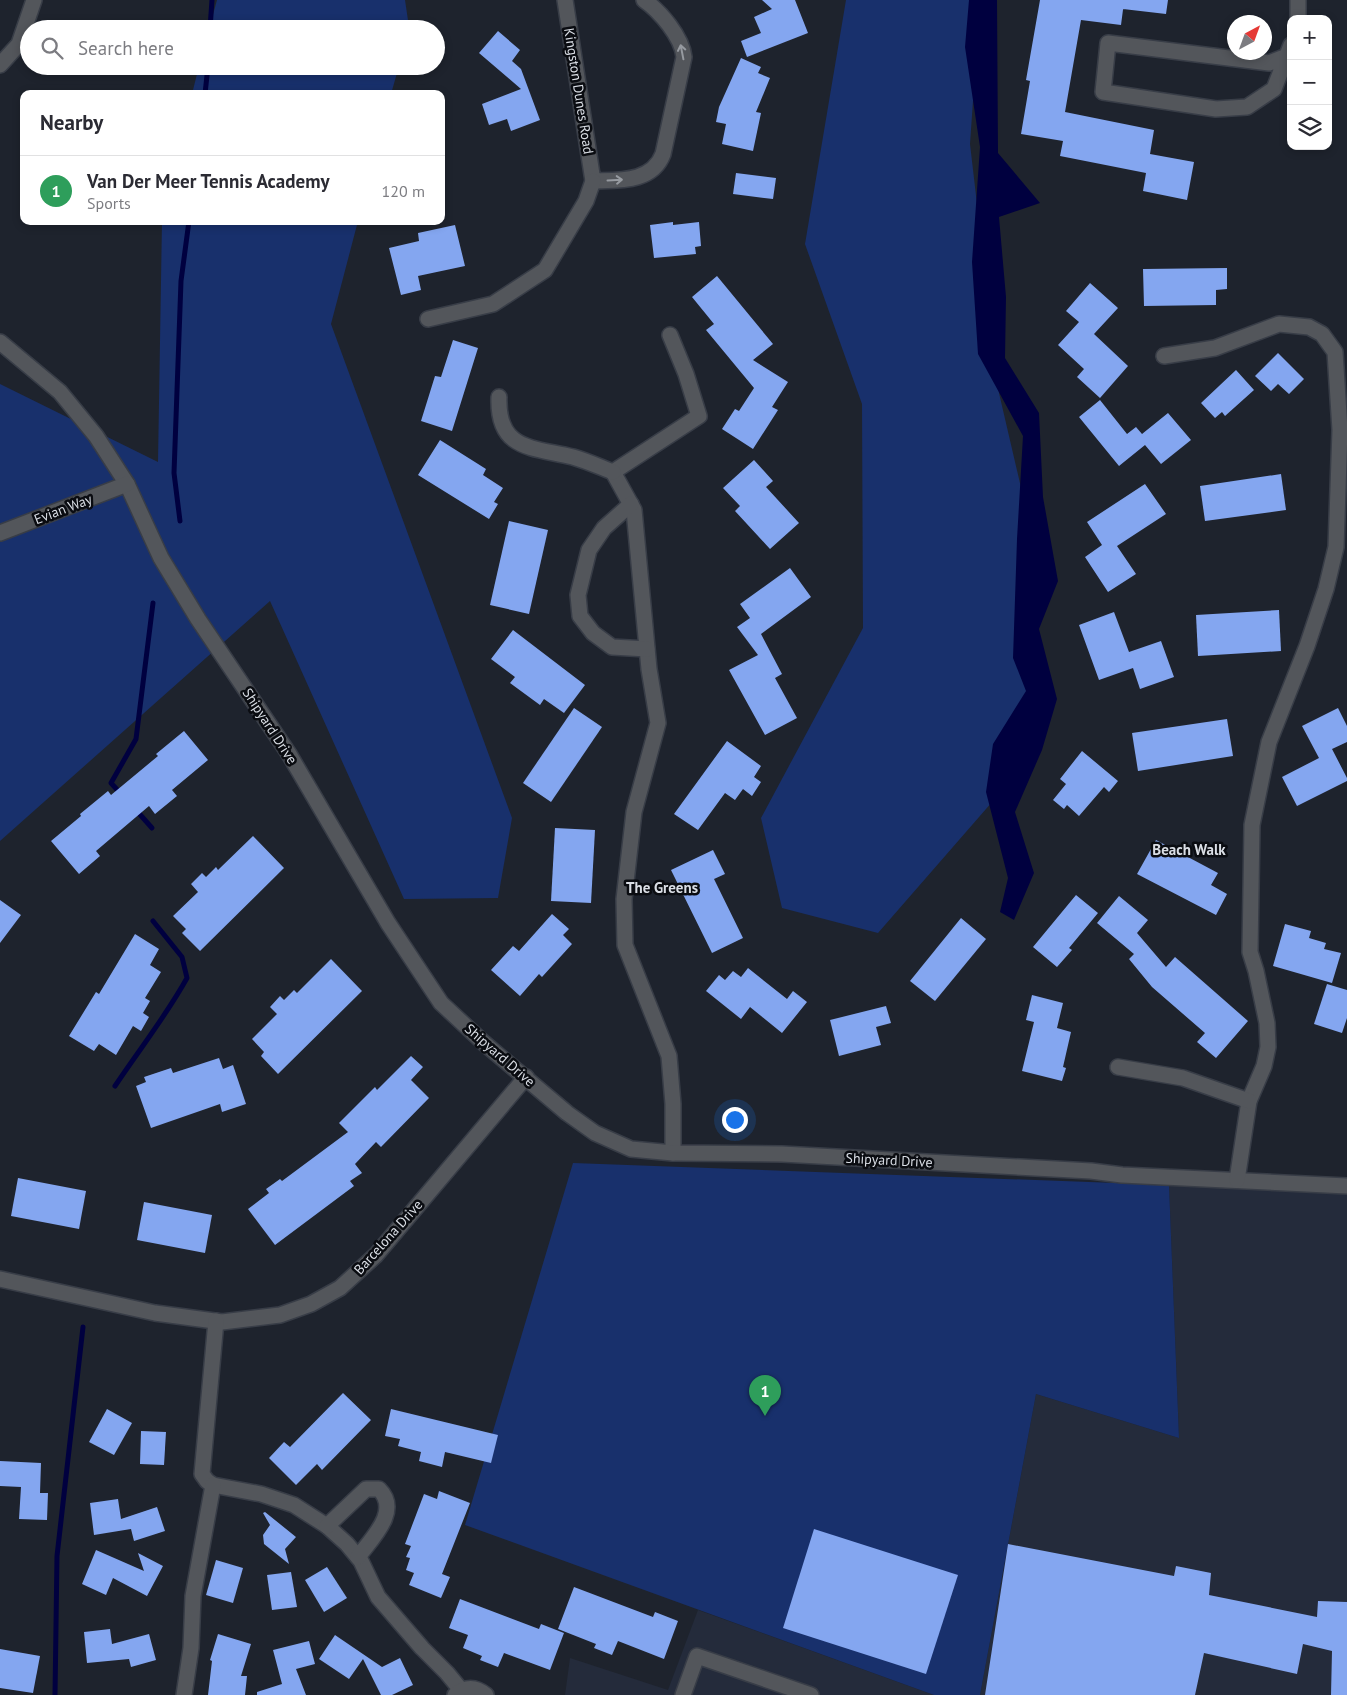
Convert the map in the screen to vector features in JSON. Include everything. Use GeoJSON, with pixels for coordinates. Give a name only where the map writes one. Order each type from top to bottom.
{"type":"FeatureCollection","features":[{"type":"Feature","properties":{"kind":"street"},"geometry":{"type":"LineString","coordinates":[[27,20],[34,0]]}},
{"type":"Feature","properties":{"kind":"street","name":"Kingston Dunes Road"},"geometry":{"type":"LineString","coordinates":[[428,319],[493,304],[545,270],[586,202],[592,181],[565,0]]}},
{"type":"Feature","properties":{"kind":"street"},"geometry":{"type":"LineString","coordinates":[[592,181],[638,177],[658,164],[663,154],[684,56],[683,49],[669,26],[644,0]]}},
{"type":"Feature","properties":{"kind":"street"},"geometry":{"type":"LineString","coordinates":[[1298,0],[1298,15]]}},
{"type":"Feature","properties":{"kind":"street"},"geometry":{"type":"LineString","coordinates":[[0,65],[20,41]]}},
{"type":"Feature","properties":{"kind":"street"},"geometry":{"type":"LineString","coordinates":[[1108,43],[1269,63],[1289,50],[1274,89],[1247,107],[1216,109],[1103,92],[1108,43]]}},
{"type":"Feature","properties":{"kind":"street"},"geometry":{"type":"LineString","coordinates":[[1164,356],[1215,348],[1280,324],[1309,327],[1322,334],[1335,352],[1340,430],[1336,547],[1317,618],[1270,742],[1252,825],[1250,952],[1267,1022],[1268,1047],[1264,1066],[1249,1102],[1237,1180]]}},
{"type":"Feature","properties":{"kind":"street"},"geometry":{"type":"LineString","coordinates":[[614,472],[699,416],[686,374],[670,335]]}},
{"type":"Feature","properties":{"kind":"street","name":"Shipyard Drive"},"geometry":{"type":"LineString","coordinates":[[0,342],[60,392],[96,436],[127,484],[161,558],[198,619],[289,754],[388,924],[441,1003],[484,1043],[567,1113],[594,1133],[631,1149],[673,1153],[782,1154],[1091,1171],[1122,1175],[1347,1186]]}},
{"type":"Feature","properties":{"kind":"street"},"geometry":{"type":"LineString","coordinates":[[499,397],[500,419],[504,428],[516,440],[537,450],[572,457],[614,472],[634,510],[648,649],[658,724],[634,812],[624,899],[625,945],[669,1056],[673,1104],[673,1153]]}},
{"type":"Feature","properties":{"kind":"street","name":"Evian Way"},"geometry":{"type":"LineString","coordinates":[[0,532],[127,484]]}},
{"type":"Feature","properties":{"kind":"street"},"geometry":{"type":"LineString","coordinates":[[631,504],[604,528],[589,550],[578,595],[580,616],[592,633],[612,647],[648,649]]}},
{"type":"Feature","properties":{"kind":"street"},"geometry":{"type":"LineString","coordinates":[[1118,1067],[1183,1078],[1249,1102]]}},
{"type":"Feature","properties":{"kind":"street","name":"Barcelona Drive"},"geometry":{"type":"LineString","coordinates":[[0,1279],[155,1313],[216,1321],[245,1320],[280,1315],[311,1304],[340,1288],[376,1255],[526,1077]]}},
{"type":"Feature","properties":{"kind":"street"},"geometry":{"type":"LineString","coordinates":[[216,1321],[202,1474],[207,1481],[213,1485],[262,1494],[294,1505],[327,1526],[348,1544],[358,1557],[378,1596],[422,1648],[448,1673],[458,1693],[467,1688],[474,1688],[486,1695]]}},
{"type":"Feature","properties":{"kind":"street"},"geometry":{"type":"LineString","coordinates":[[184,1695],[191,1648],[193,1596],[213,1485]]}},
{"type":"Feature","properties":{"kind":"street"},"geometry":{"type":"LineString","coordinates":[[327,1526],[366,1489],[379,1489],[386,1496],[388,1506],[385,1517],[377,1533],[358,1557]]}},
{"type":"Feature","properties":{"kind":"street"},"geometry":{"type":"LineString","coordinates":[[683,1695],[697,1656],[811,1695]]}},
{"type":"Feature","properties":{"kind":"shaded area"},"geometry":{"type":"Polygon","coordinates":[[[217,0],[405,0],[408,20],[211,20],[217,0]]]}},
{"type":"Feature","properties":{"kind":"shaded area"},"geometry":{"type":"Polygon","coordinates":[[[846,0],[980,0],[970,144],[999,393],[1026,509],[1026,763],[878,933],[782,908],[761,818],[863,628],[862,404],[805,244],[846,0]]]}},
{"type":"Feature","properties":{"kind":"shaded area"},"geometry":{"type":"Polygon","coordinates":[[[969,0],[997,0],[998,153],[1040,203],[999,217],[1006,297],[1005,358],[1039,413],[1043,497],[1058,581],[1039,629],[1057,699],[1042,750],[1015,812],[1034,873],[1014,920],[1000,912],[1008,878],[986,792],[993,744],[1026,691],[1013,658],[1023,436],[978,354],[972,262],[980,147],[965,47],[969,0]]]}},
{"type":"Feature","properties":{"kind":"shaded area"},"geometry":{"type":"Polygon","coordinates":[[[197,75],[396,75],[392,90],[193,90],[197,75]]]}},
{"type":"Feature","properties":{"kind":"shaded area"},"geometry":{"type":"Polygon","coordinates":[[[162,225],[357,225],[331,324],[512,818],[498,898],[404,899],[270,601],[0,841],[0,384],[158,462],[162,225]]]}},
{"type":"Feature","properties":{"kind":"shaded area"},"geometry":{"type":"Polygon","coordinates":[[[573,1163],[1169,1185],[1179,1438],[1036,1394],[980,1695],[934,1695],[465,1525],[573,1163]]]}},
{"type":"Feature","properties":{"kind":"shaded area"},"geometry":{"type":"Polygon","coordinates":[[[1169,1185],[1347,1190],[1347,1695],[980,1695],[1036,1394],[1179,1438],[1169,1185]]]}},
{"type":"Feature","properties":{"kind":"shaded area"},"geometry":{"type":"Polygon","coordinates":[[[698,1610],[934,1695],[565,1695],[570,1658],[668,1690],[698,1610]]]}},
{"type":"Feature","properties":{"kind":"building"},"geometry":{"type":"Polygon","coordinates":[[[762,0],[795,0],[808,33],[747,57],[741,41],[761,33],[754,17],[772,9],[762,0]]]}},
{"type":"Feature","properties":{"kind":"building"},"geometry":{"type":"Polygon","coordinates":[[[1040,0],[1168,0],[1166,14],[1123,9],[1121,25],[1081,20],[1065,112],[1154,130],[1150,154],[1194,162],[1187,200],[1143,191],[1146,173],[1060,156],[1063,141],[1021,134],[1030,81],[1026,80],[1040,0]]]}},
{"type":"Feature","properties":{"kind":"building"},"geometry":{"type":"Polygon","coordinates":[[[498,31],[520,50],[512,61],[521,69],[540,120],[511,131],[507,119],[489,125],[482,104],[521,89],[479,53],[498,31]]]}},
{"type":"Feature","properties":{"kind":"building"},"geometry":{"type":"Polygon","coordinates":[[[741,58],[761,67],[758,73],[770,78],[756,112],[761,113],[753,151],[722,144],[726,124],[716,122],[719,107],[741,58]]]}},
{"type":"Feature","properties":{"kind":"building"},"geometry":{"type":"Polygon","coordinates":[[[736,173],[776,178],[773,199],[733,194],[736,173]]]}},
{"type":"Feature","properties":{"kind":"building"},"geometry":{"type":"Polygon","coordinates":[[[673,222],[673,225],[699,222],[701,246],[695,247],[696,254],[654,258],[650,225],[673,222]]]}},
{"type":"Feature","properties":{"kind":"building"},"geometry":{"type":"Polygon","coordinates":[[[455,225],[465,266],[418,276],[421,290],[401,295],[389,248],[419,241],[418,233],[455,225]]]}},
{"type":"Feature","properties":{"kind":"building"},"geometry":{"type":"Polygon","coordinates":[[[1227,268],[1227,289],[1216,290],[1216,305],[1144,306],[1143,269],[1227,268]]]}},
{"type":"Feature","properties":{"kind":"building"},"geometry":{"type":"Polygon","coordinates":[[[717,276],[773,344],[753,360],[788,382],[772,407],[778,410],[753,449],[722,429],[735,409],[739,411],[754,388],[706,330],[714,324],[692,297],[717,276]]]}},
{"type":"Feature","properties":{"kind":"building"},"geometry":{"type":"Polygon","coordinates":[[[1090,283],[1118,308],[1094,334],[1128,366],[1100,398],[1077,377],[1084,369],[1058,345],[1079,322],[1066,311],[1090,283]]]}},
{"type":"Feature","properties":{"kind":"building"},"geometry":{"type":"Polygon","coordinates":[[[453,340],[478,348],[452,431],[421,421],[435,376],[441,377],[453,340]]]}},
{"type":"Feature","properties":{"kind":"building"},"geometry":{"type":"Polygon","coordinates":[[[1278,353],[1304,379],[1289,394],[1278,384],[1271,391],[1255,376],[1278,353]]]}},
{"type":"Feature","properties":{"kind":"building"},"geometry":{"type":"Polygon","coordinates":[[[1236,370],[1254,390],[1225,416],[1222,412],[1215,418],[1201,403],[1236,370]]]}},
{"type":"Feature","properties":{"kind":"building"},"geometry":{"type":"Polygon","coordinates":[[[1100,400],[1127,434],[1136,427],[1142,434],[1168,413],[1191,440],[1161,464],[1145,445],[1119,466],[1079,417],[1100,400]]]}},
{"type":"Feature","properties":{"kind":"building"},"geometry":{"type":"Polygon","coordinates":[[[440,440],[486,469],[483,475],[503,488],[494,502],[498,504],[489,519],[418,475],[440,440]]]}},
{"type":"Feature","properties":{"kind":"building"},"geometry":{"type":"Polygon","coordinates":[[[754,460],[773,481],[766,487],[799,523],[770,549],[735,511],[740,506],[723,488],[754,460]]]}},
{"type":"Feature","properties":{"kind":"building"},"geometry":{"type":"Polygon","coordinates":[[[1281,474],[1286,510],[1205,521],[1200,486],[1281,474]]]}},
{"type":"Feature","properties":{"kind":"building"},"geometry":{"type":"Polygon","coordinates":[[[1145,484],[1166,514],[1117,546],[1136,574],[1108,592],[1085,557],[1102,545],[1087,522],[1145,484]]]}},
{"type":"Feature","properties":{"kind":"building"},"geometry":{"type":"Polygon","coordinates":[[[509,521],[548,530],[529,614],[490,605],[509,521]]]}},
{"type":"Feature","properties":{"kind":"building"},"geometry":{"type":"Polygon","coordinates":[[[790,568],[811,597],[761,634],[782,674],[775,678],[797,718],[765,735],[729,670],[758,655],[737,627],[750,618],[740,604],[790,568]]]}},
{"type":"Feature","properties":{"kind":"building"},"geometry":{"type":"Polygon","coordinates":[[[1279,610],[1281,651],[1198,656],[1196,615],[1279,610]]]}},
{"type":"Feature","properties":{"kind":"building"},"geometry":{"type":"Polygon","coordinates":[[[1114,612],[1129,652],[1161,641],[1174,677],[1140,689],[1133,668],[1099,680],[1079,625],[1114,612]]]}},
{"type":"Feature","properties":{"kind":"building"},"geometry":{"type":"Polygon","coordinates":[[[513,630],[585,685],[564,713],[544,699],[540,705],[510,683],[515,677],[491,659],[513,630]]]}},
{"type":"Feature","properties":{"kind":"building"},"geometry":{"type":"Polygon","coordinates":[[[574,708],[602,727],[551,802],[523,783],[574,708]]]}},
{"type":"Feature","properties":{"kind":"building"},"geometry":{"type":"Polygon","coordinates":[[[1338,708],[1347,726],[1347,742],[1332,749],[1347,781],[1297,806],[1282,777],[1319,758],[1302,726],[1338,708]]]}},
{"type":"Feature","properties":{"kind":"building"},"geometry":{"type":"Polygon","coordinates":[[[1227,719],[1233,756],[1138,771],[1132,733],[1227,719]]]}},
{"type":"Feature","properties":{"kind":"building"},"geometry":{"type":"Polygon","coordinates":[[[184,731],[208,760],[172,790],[177,796],[155,814],[149,806],[96,851],[100,856],[79,874],[51,841],[108,791],[111,795],[158,756],[156,754],[184,731]]]}},
{"type":"Feature","properties":{"kind":"building"},"geometry":{"type":"Polygon","coordinates":[[[727,741],[761,766],[754,777],[761,782],[752,796],[743,789],[735,800],[725,793],[698,830],[674,814],[727,741]]]}},
{"type":"Feature","properties":{"kind":"building"},"geometry":{"type":"Polygon","coordinates":[[[1082,751],[1118,781],[1109,792],[1104,787],[1079,816],[1067,805],[1064,809],[1053,800],[1066,784],[1060,779],[1082,751]]]}},
{"type":"Feature","properties":{"kind":"building"},"geometry":{"type":"Polygon","coordinates":[[[555,828],[595,830],[591,903],[551,901],[555,828]]]}},
{"type":"Feature","properties":{"kind":"building"},"geometry":{"type":"Polygon","coordinates":[[[253,836],[284,868],[200,951],[182,933],[186,929],[173,916],[198,892],[191,884],[202,873],[206,877],[216,867],[218,870],[253,836]]]}},
{"type":"Feature","properties":{"kind":"building"},"geometry":{"type":"Polygon","coordinates":[[[1156,840],[1218,873],[1211,885],[1227,894],[1216,915],[1137,874],[1156,840]]]}},
{"type":"Feature","properties":{"kind":"building"},"geometry":{"type":"Polygon","coordinates":[[[713,850],[725,874],[714,879],[743,938],[712,953],[671,870],[713,850]]]}},
{"type":"Feature","properties":{"kind":"building"},"geometry":{"type":"Polygon","coordinates":[[[1076,895],[1098,913],[1069,948],[1072,950],[1057,967],[1033,947],[1076,895]]]}},
{"type":"Feature","properties":{"kind":"building"},"geometry":{"type":"Polygon","coordinates":[[[1119,896],[1148,920],[1137,933],[1166,967],[1175,957],[1248,1021],[1216,1058],[1197,1042],[1205,1033],[1152,987],[1129,959],[1134,954],[1097,923],[1119,896]]]}},
{"type":"Feature","properties":{"kind":"building"},"geometry":{"type":"Polygon","coordinates":[[[0,900],[21,915],[0,943],[0,900]]]}},
{"type":"Feature","properties":{"kind":"building"},"geometry":{"type":"Polygon","coordinates":[[[552,914],[569,929],[563,935],[572,944],[542,977],[539,974],[520,996],[491,970],[513,946],[519,951],[552,914]]]}},
{"type":"Feature","properties":{"kind":"building"},"geometry":{"type":"Polygon","coordinates":[[[961,918],[986,939],[935,1001],[910,981],[961,918]]]}},
{"type":"Feature","properties":{"kind":"building"},"geometry":{"type":"Polygon","coordinates":[[[1285,924],[1311,931],[1309,938],[1326,943],[1324,949],[1341,953],[1332,983],[1273,966],[1285,924]]]}},
{"type":"Feature","properties":{"kind":"building"},"geometry":{"type":"Polygon","coordinates":[[[135,934],[159,949],[150,965],[161,972],[145,998],[150,1001],[143,1013],[149,1017],[141,1031],[133,1026],[116,1055],[99,1044],[94,1051],[69,1036],[96,992],[99,994],[135,934]]]}},
{"type":"Feature","properties":{"kind":"building"},"geometry":{"type":"Polygon","coordinates":[[[331,959],[362,991],[278,1074],[261,1056],[264,1052],[252,1039],[277,1014],[270,1007],[280,996],[284,1000],[294,990],[297,993],[331,959]]]}},
{"type":"Feature","properties":{"kind":"building"},"geometry":{"type":"Polygon","coordinates":[[[748,968],[787,999],[793,991],[807,1002],[782,1033],[750,1007],[741,1019],[706,991],[719,975],[725,980],[733,971],[741,977],[748,968]]]}},
{"type":"Feature","properties":{"kind":"building"},"geometry":{"type":"Polygon","coordinates":[[[1327,984],[1347,990],[1347,1018],[1342,1033],[1314,1024],[1327,984]]]}},
{"type":"Feature","properties":{"kind":"building"},"geometry":{"type":"Polygon","coordinates":[[[1032,995],[1063,1003],[1057,1028],[1071,1032],[1063,1067],[1066,1068],[1062,1081],[1022,1071],[1034,1022],[1026,1020],[1032,995]]]}},
{"type":"Feature","properties":{"kind":"building"},"geometry":{"type":"Polygon","coordinates":[[[886,1006],[891,1023],[876,1027],[881,1045],[839,1056],[830,1020],[886,1006]]]}},
{"type":"Feature","properties":{"kind":"building"},"geometry":{"type":"Polygon","coordinates":[[[411,1056],[423,1067],[411,1080],[429,1098],[381,1147],[376,1142],[355,1164],[362,1173],[350,1181],[354,1186],[275,1245],[248,1209],[269,1193],[266,1189],[280,1179],[282,1181],[348,1132],[339,1123],[375,1087],[377,1090],[411,1056]]]}},
{"type":"Feature","properties":{"kind":"building"},"geometry":{"type":"Polygon","coordinates":[[[219,1058],[223,1069],[233,1065],[246,1104],[222,1112],[220,1104],[151,1128],[136,1086],[146,1082],[144,1077],[171,1068],[173,1073],[219,1058]]]}},
{"type":"Feature","properties":{"kind":"building"},"geometry":{"type":"Polygon","coordinates":[[[18,1178],[86,1191],[79,1229],[11,1216],[18,1178]]]}},
{"type":"Feature","properties":{"kind":"building"},"geometry":{"type":"Polygon","coordinates":[[[144,1202],[212,1215],[205,1253],[137,1240],[144,1202]]]}},
{"type":"Feature","properties":{"kind":"building"},"geometry":{"type":"Polygon","coordinates":[[[343,1393],[371,1420],[322,1470],[317,1464],[296,1485],[269,1458],[284,1442],[290,1447],[343,1393]]]}},
{"type":"Feature","properties":{"kind":"building"},"geometry":{"type":"Polygon","coordinates":[[[107,1409],[132,1423],[114,1455],[89,1442],[107,1409]]]}},
{"type":"Feature","properties":{"kind":"building"},"geometry":{"type":"Polygon","coordinates":[[[391,1409],[498,1435],[491,1463],[445,1452],[442,1467],[419,1461],[421,1452],[398,1446],[400,1439],[385,1436],[391,1409]]]}},
{"type":"Feature","properties":{"kind":"building"},"geometry":{"type":"Polygon","coordinates":[[[141,1431],[166,1432],[164,1465],[140,1464],[141,1431]]]}},
{"type":"Feature","properties":{"kind":"building"},"geometry":{"type":"Polygon","coordinates":[[[0,1461],[41,1463],[40,1493],[48,1493],[47,1520],[19,1519],[21,1487],[0,1486],[0,1461]]]}},
{"type":"Feature","properties":{"kind":"building"},"geometry":{"type":"Polygon","coordinates":[[[439,1491],[470,1503],[442,1574],[450,1577],[441,1598],[409,1585],[414,1573],[406,1570],[410,1558],[406,1557],[411,1546],[405,1544],[424,1494],[437,1499],[439,1491]]]}},
{"type":"Feature","properties":{"kind":"building"},"geometry":{"type":"Polygon","coordinates":[[[118,1499],[121,1519],[157,1507],[165,1531],[134,1541],[131,1529],[94,1535],[90,1503],[118,1499]]]}},
{"type":"Feature","properties":{"kind":"building"},"geometry":{"type":"Polygon","coordinates":[[[265,1512],[296,1537],[285,1549],[289,1564],[264,1544],[263,1535],[270,1525],[263,1513],[265,1512]]]}},
{"type":"Feature","properties":{"kind":"building"},"geometry":{"type":"Polygon","coordinates":[[[814,1529],[958,1575],[926,1674],[783,1628],[814,1529]]]}},
{"type":"Feature","properties":{"kind":"building"},"geometry":{"type":"Polygon","coordinates":[[[1008,1544],[1174,1576],[1176,1566],[1211,1573],[1209,1595],[1317,1617],[1318,1601],[1347,1602],[1347,1695],[1331,1695],[1332,1651],[1303,1644],[1297,1674],[1204,1653],[1195,1695],[985,1695],[1008,1544]]]}},
{"type":"Feature","properties":{"kind":"building"},"geometry":{"type":"Polygon","coordinates":[[[96,1550],[144,1571],[138,1553],[163,1566],[147,1596],[113,1578],[106,1595],[82,1584],[96,1550]]]}},
{"type":"Feature","properties":{"kind":"building"},"geometry":{"type":"Polygon","coordinates":[[[216,1560],[243,1568],[233,1603],[206,1595],[216,1560]]]}},
{"type":"Feature","properties":{"kind":"building"},"geometry":{"type":"Polygon","coordinates":[[[327,1567],[347,1598],[324,1612],[305,1580],[327,1567]]]}},
{"type":"Feature","properties":{"kind":"building"},"geometry":{"type":"Polygon","coordinates":[[[291,1572],[297,1607],[272,1610],[267,1575],[291,1572]]]}},
{"type":"Feature","properties":{"kind":"building"},"geometry":{"type":"Polygon","coordinates":[[[574,1587],[653,1617],[655,1612],[678,1621],[664,1659],[618,1641],[612,1655],[594,1648],[596,1644],[558,1629],[574,1587]]]}},
{"type":"Feature","properties":{"kind":"building"},"geometry":{"type":"Polygon","coordinates":[[[460,1599],[539,1629],[541,1624],[564,1633],[550,1670],[504,1653],[498,1667],[480,1660],[482,1656],[463,1648],[468,1635],[449,1628],[460,1599]]]}},
{"type":"Feature","properties":{"kind":"building"},"geometry":{"type":"Polygon","coordinates":[[[110,1629],[112,1644],[149,1634],[156,1660],[131,1667],[129,1659],[87,1663],[84,1632],[110,1629]]]}},
{"type":"Feature","properties":{"kind":"building"},"geometry":{"type":"Polygon","coordinates":[[[218,1634],[251,1644],[241,1676],[247,1676],[245,1695],[208,1695],[212,1661],[210,1660],[218,1634]]]}},
{"type":"Feature","properties":{"kind":"building"},"geometry":{"type":"Polygon","coordinates":[[[335,1635],[382,1667],[400,1658],[413,1685],[392,1695],[381,1695],[363,1659],[349,1679],[319,1659],[335,1635]]]}},
{"type":"Feature","properties":{"kind":"building"},"geometry":{"type":"Polygon","coordinates":[[[309,1641],[315,1664],[296,1669],[306,1695],[257,1695],[257,1692],[282,1684],[273,1650],[309,1641]]]}},
{"type":"Feature","properties":{"kind":"building"},"geometry":{"type":"Polygon","coordinates":[[[0,1649],[40,1656],[33,1693],[0,1688],[0,1649]]]}},
{"type":"Feature","properties":{"kind":"waterway"},"geometry":{"type":"LineString","coordinates":[[211,20],[212,0]]}},
{"type":"Feature","properties":{"kind":"waterway"},"geometry":{"type":"LineString","coordinates":[[205,90],[207,75]]}},
{"type":"Feature","properties":{"kind":"waterway"},"geometry":{"type":"LineString","coordinates":[[180,521],[174,473],[181,281],[188,225]]}},
{"type":"Feature","properties":{"kind":"waterway"},"geometry":{"type":"LineString","coordinates":[[121,794],[111,783],[136,739],[153,603]]}},
{"type":"Feature","properties":{"kind":"waterway"},"geometry":{"type":"LineString","coordinates":[[136,810],[152,828]]}},
{"type":"Feature","properties":{"kind":"waterway"},"geometry":{"type":"LineString","coordinates":[[115,1086],[187,978],[182,957],[153,921]]}},
{"type":"Feature","properties":{"kind":"waterway"},"geometry":{"type":"LineString","coordinates":[[55,1695],[57,1556],[83,1327]]}},
{"type":"Feature","properties":{"kind":"place","name":"Van Der Meer Tennis Academy"},"geometry":{"type":"Point","coordinates":[765,1416]}},
{"type":"Feature","properties":{"kind":"district","name":"Beach Walk"},"geometry":{"type":"Point","coordinates":[1189,850]}},
{"type":"Feature","properties":{"kind":"district","name":"The Greens"},"geometry":{"type":"Point","coordinates":[662,888]}}]}
